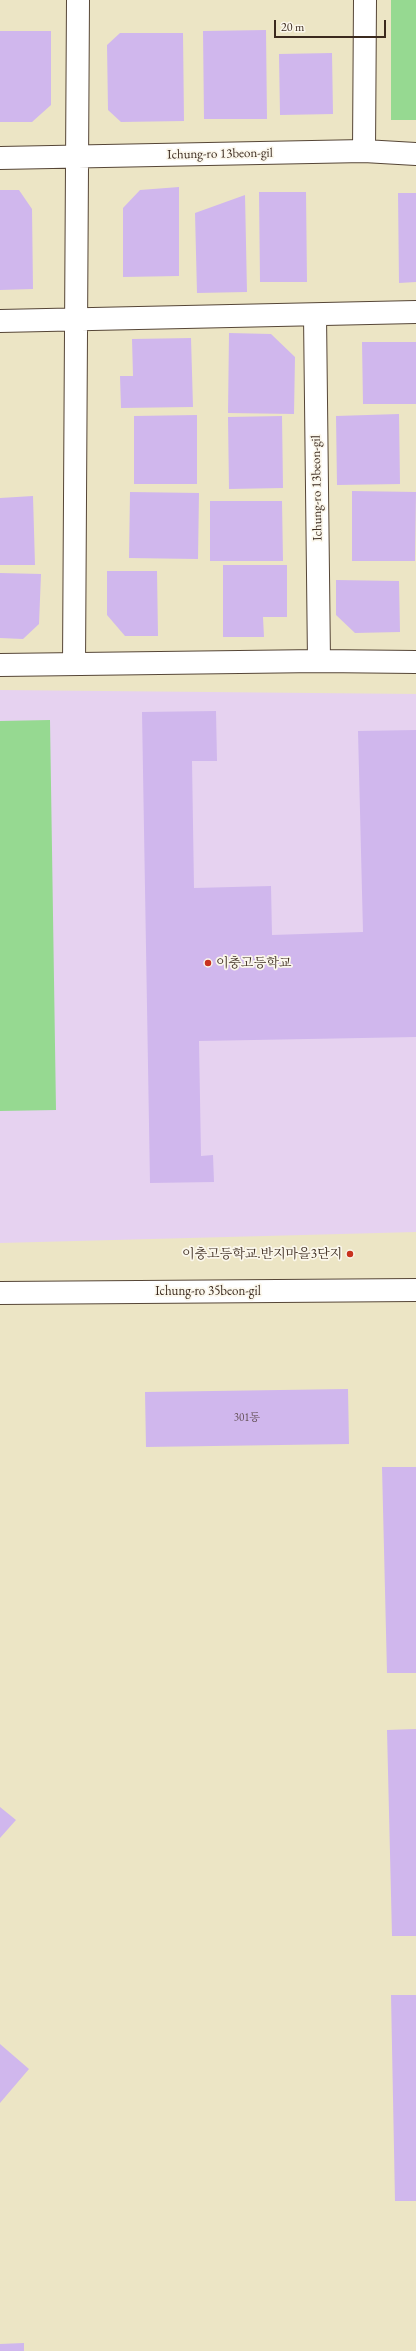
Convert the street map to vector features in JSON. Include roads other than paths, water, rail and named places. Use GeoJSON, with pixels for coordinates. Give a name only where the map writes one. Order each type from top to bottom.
{"type":"FeatureCollection","features":[{"type":"Feature","properties":{"kind":"street"},"geometry":{"type":"LineString","coordinates":[[74,664],[78,320],[76,158],[78,0]]}},
{"type":"Feature","properties":{"kind":"street"},"geometry":{"type":"LineString","coordinates":[[364,151],[365,0]]}},
{"type":"Feature","properties":{"kind":"street","name":"Ichung-ro 13beon-gil"},"geometry":{"type":"LineString","coordinates":[[0,158],[76,158],[364,151],[416,154]]}},
{"type":"Feature","properties":{"kind":"street"},"geometry":{"type":"LineString","coordinates":[[0,321],[416,312]]}},
{"type":"Feature","properties":{"kind":"street","name":"Ichung-ro 13beon-gil"},"geometry":{"type":"LineString","coordinates":[[315,315],[319,661]]}},
{"type":"Feature","properties":{"kind":"street"},"geometry":{"type":"LineString","coordinates":[[0,665],[319,661],[416,662]]}},
{"type":"Feature","properties":{"kind":"street","name":"Ichung-ro 35beon-gil"},"geometry":{"type":"LineString","coordinates":[[0,1293],[416,1290]]}},
{"type":"Feature","properties":{"kind":"place","name":"이충고등학교"},"geometry":{"type":"Point","coordinates":[208,963]}},
{"type":"Feature","properties":{"kind":"place","name":"이충고등학교.반지마을3단지"},"geometry":{"type":"Point","coordinates":[350,1254]}}]}
